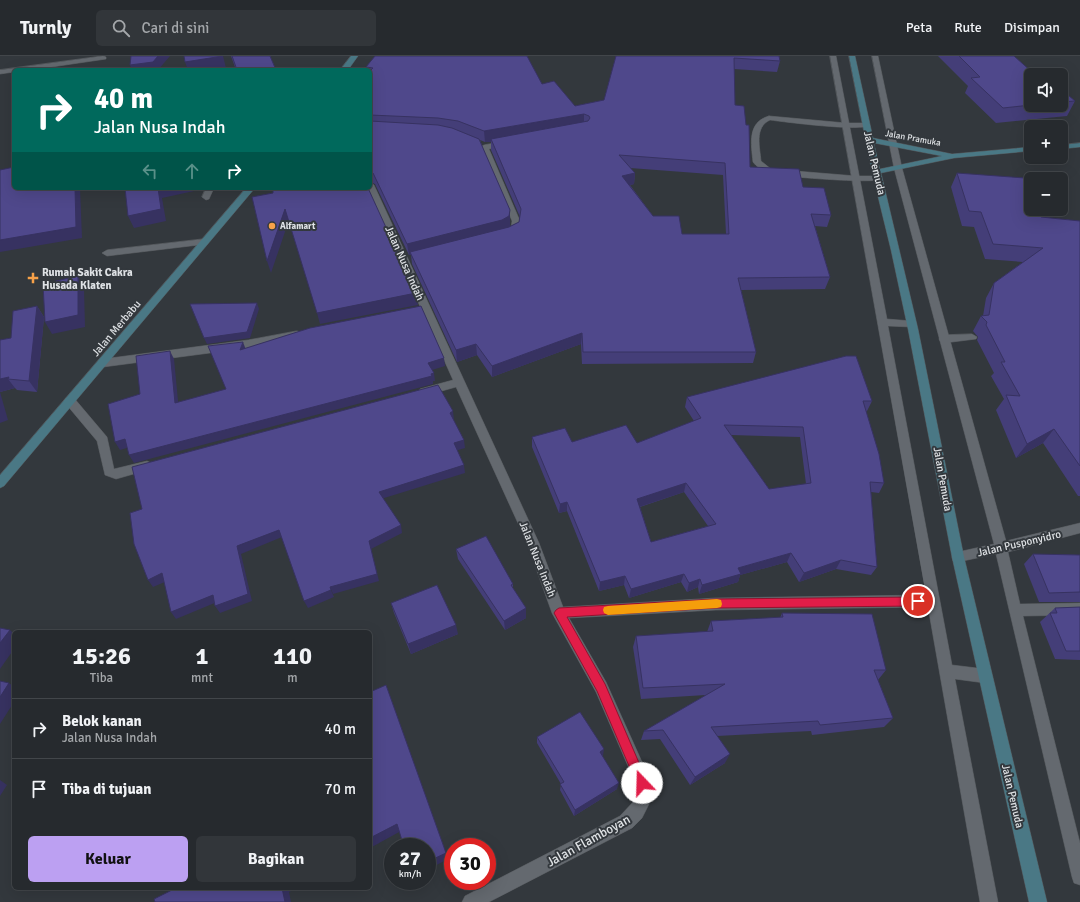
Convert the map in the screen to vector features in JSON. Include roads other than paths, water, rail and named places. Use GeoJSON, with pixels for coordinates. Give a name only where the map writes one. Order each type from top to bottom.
{"type":"FeatureCollection","features":[{"type":"Feature","properties":{"kind":"main road"},"geometry":{"type":"LineString","coordinates":[[346,68],[355,56]]}},
{"type":"Feature","properties":{"kind":"main road","name":"Jalan Pemuda"},"geometry":{"type":"LineString","coordinates":[[852,56],[869,140],[912,324],[958,557],[1038,902]]}},
{"type":"Feature","properties":{"kind":"main road","name":"Jalan Pramuka"},"geometry":{"type":"LineString","coordinates":[[869,140],[954,156]]}},
{"type":"Feature","properties":{"kind":"main road"},"geometry":{"type":"LineString","coordinates":[[1068,146],[1080,145]]}},
{"type":"Feature","properties":{"kind":"main road","name":"Jalan Pramuka"},"geometry":{"type":"LineString","coordinates":[[877,175],[898,168],[954,156],[1024,150]]}},
{"type":"Feature","properties":{"kind":"main road","name":"Jalan Merbabu"},"geometry":{"type":"LineString","coordinates":[[0,483],[248,190]]}},
{"type":"Feature","properties":{"kind":"street"},"geometry":{"type":"LineString","coordinates":[[833,56],[990,902]]}},
{"type":"Feature","properties":{"kind":"street"},"geometry":{"type":"LineString","coordinates":[[875,56],[898,168],[1001,548],[1014,610],[1080,877]]}},
{"type":"Feature","properties":{"kind":"street"},"geometry":{"type":"LineString","coordinates":[[30,68],[104,58]]}},
{"type":"Feature","properties":{"kind":"street"},"geometry":{"type":"LineString","coordinates":[[0,72],[12,70]]}},
{"type":"Feature","properties":{"kind":"street"},"geometry":{"type":"LineString","coordinates":[[866,125],[846,125],[769,118],[761,120],[758,124],[755,138],[757,162],[769,171],[856,178],[877,175]]}},
{"type":"Feature","properties":{"kind":"street"},"geometry":{"type":"LineString","coordinates":[[499,237],[513,233],[517,228],[516,221],[495,169],[481,146],[515,142]]}},
{"type":"Feature","properties":{"kind":"street","name":"Jalan Nusa Indah"},"geometry":{"type":"LineString","coordinates":[[372,189],[408,260],[422,308],[459,382],[533,543],[559,613]]}},
{"type":"Feature","properties":{"kind":"street"},"geometry":{"type":"LineString","coordinates":[[206,197],[209,190]]}},
{"type":"Feature","properties":{"kind":"street"},"geometry":{"type":"LineString","coordinates":[[107,253],[204,242]]}},
{"type":"Feature","properties":{"kind":"street"},"geometry":{"type":"LineString","coordinates":[[882,322],[912,324]]}},
{"type":"Feature","properties":{"kind":"street"},"geometry":{"type":"LineString","coordinates":[[102,363],[248,344],[309,332]]}},
{"type":"Feature","properties":{"kind":"street"},"geometry":{"type":"LineString","coordinates":[[944,339],[972,337]]}},
{"type":"Feature","properties":{"kind":"street"},"geometry":{"type":"LineString","coordinates":[[414,395],[459,382]]}},
{"type":"Feature","properties":{"kind":"street"},"geometry":{"type":"LineString","coordinates":[[70,401],[103,440],[106,462],[110,472],[116,474],[161,462]]}},
{"type":"Feature","properties":{"kind":"street","name":"Jalan Pusponyidro"},"geometry":{"type":"LineString","coordinates":[[958,557],[1080,528]]}},
{"type":"Feature","properties":{"kind":"street"},"geometry":{"type":"LineString","coordinates":[[559,613],[716,604],[934,601]]}},
{"type":"Feature","properties":{"kind":"street"},"geometry":{"type":"LineString","coordinates":[[1014,610],[1080,609]]}},
{"type":"Feature","properties":{"kind":"street","name":"Jalan Flamboyan"},"geometry":{"type":"LineString","coordinates":[[471,902],[489,898],[626,822],[636,812],[641,804],[643,794],[639,773],[601,687],[559,613]]}},
{"type":"Feature","properties":{"kind":"street"},"geometry":{"type":"LineString","coordinates":[[947,671],[986,676]]}},
{"type":"Feature","properties":{"kind":"place","name":"Alfamart"},"geometry":{"type":"Point","coordinates":[272,226]}},
{"type":"Feature","properties":{"kind":"place","name":"Rumah Sakit Cakra Husada Klaten"},"geometry":{"type":"Point","coordinates":[33,278]}}]}
